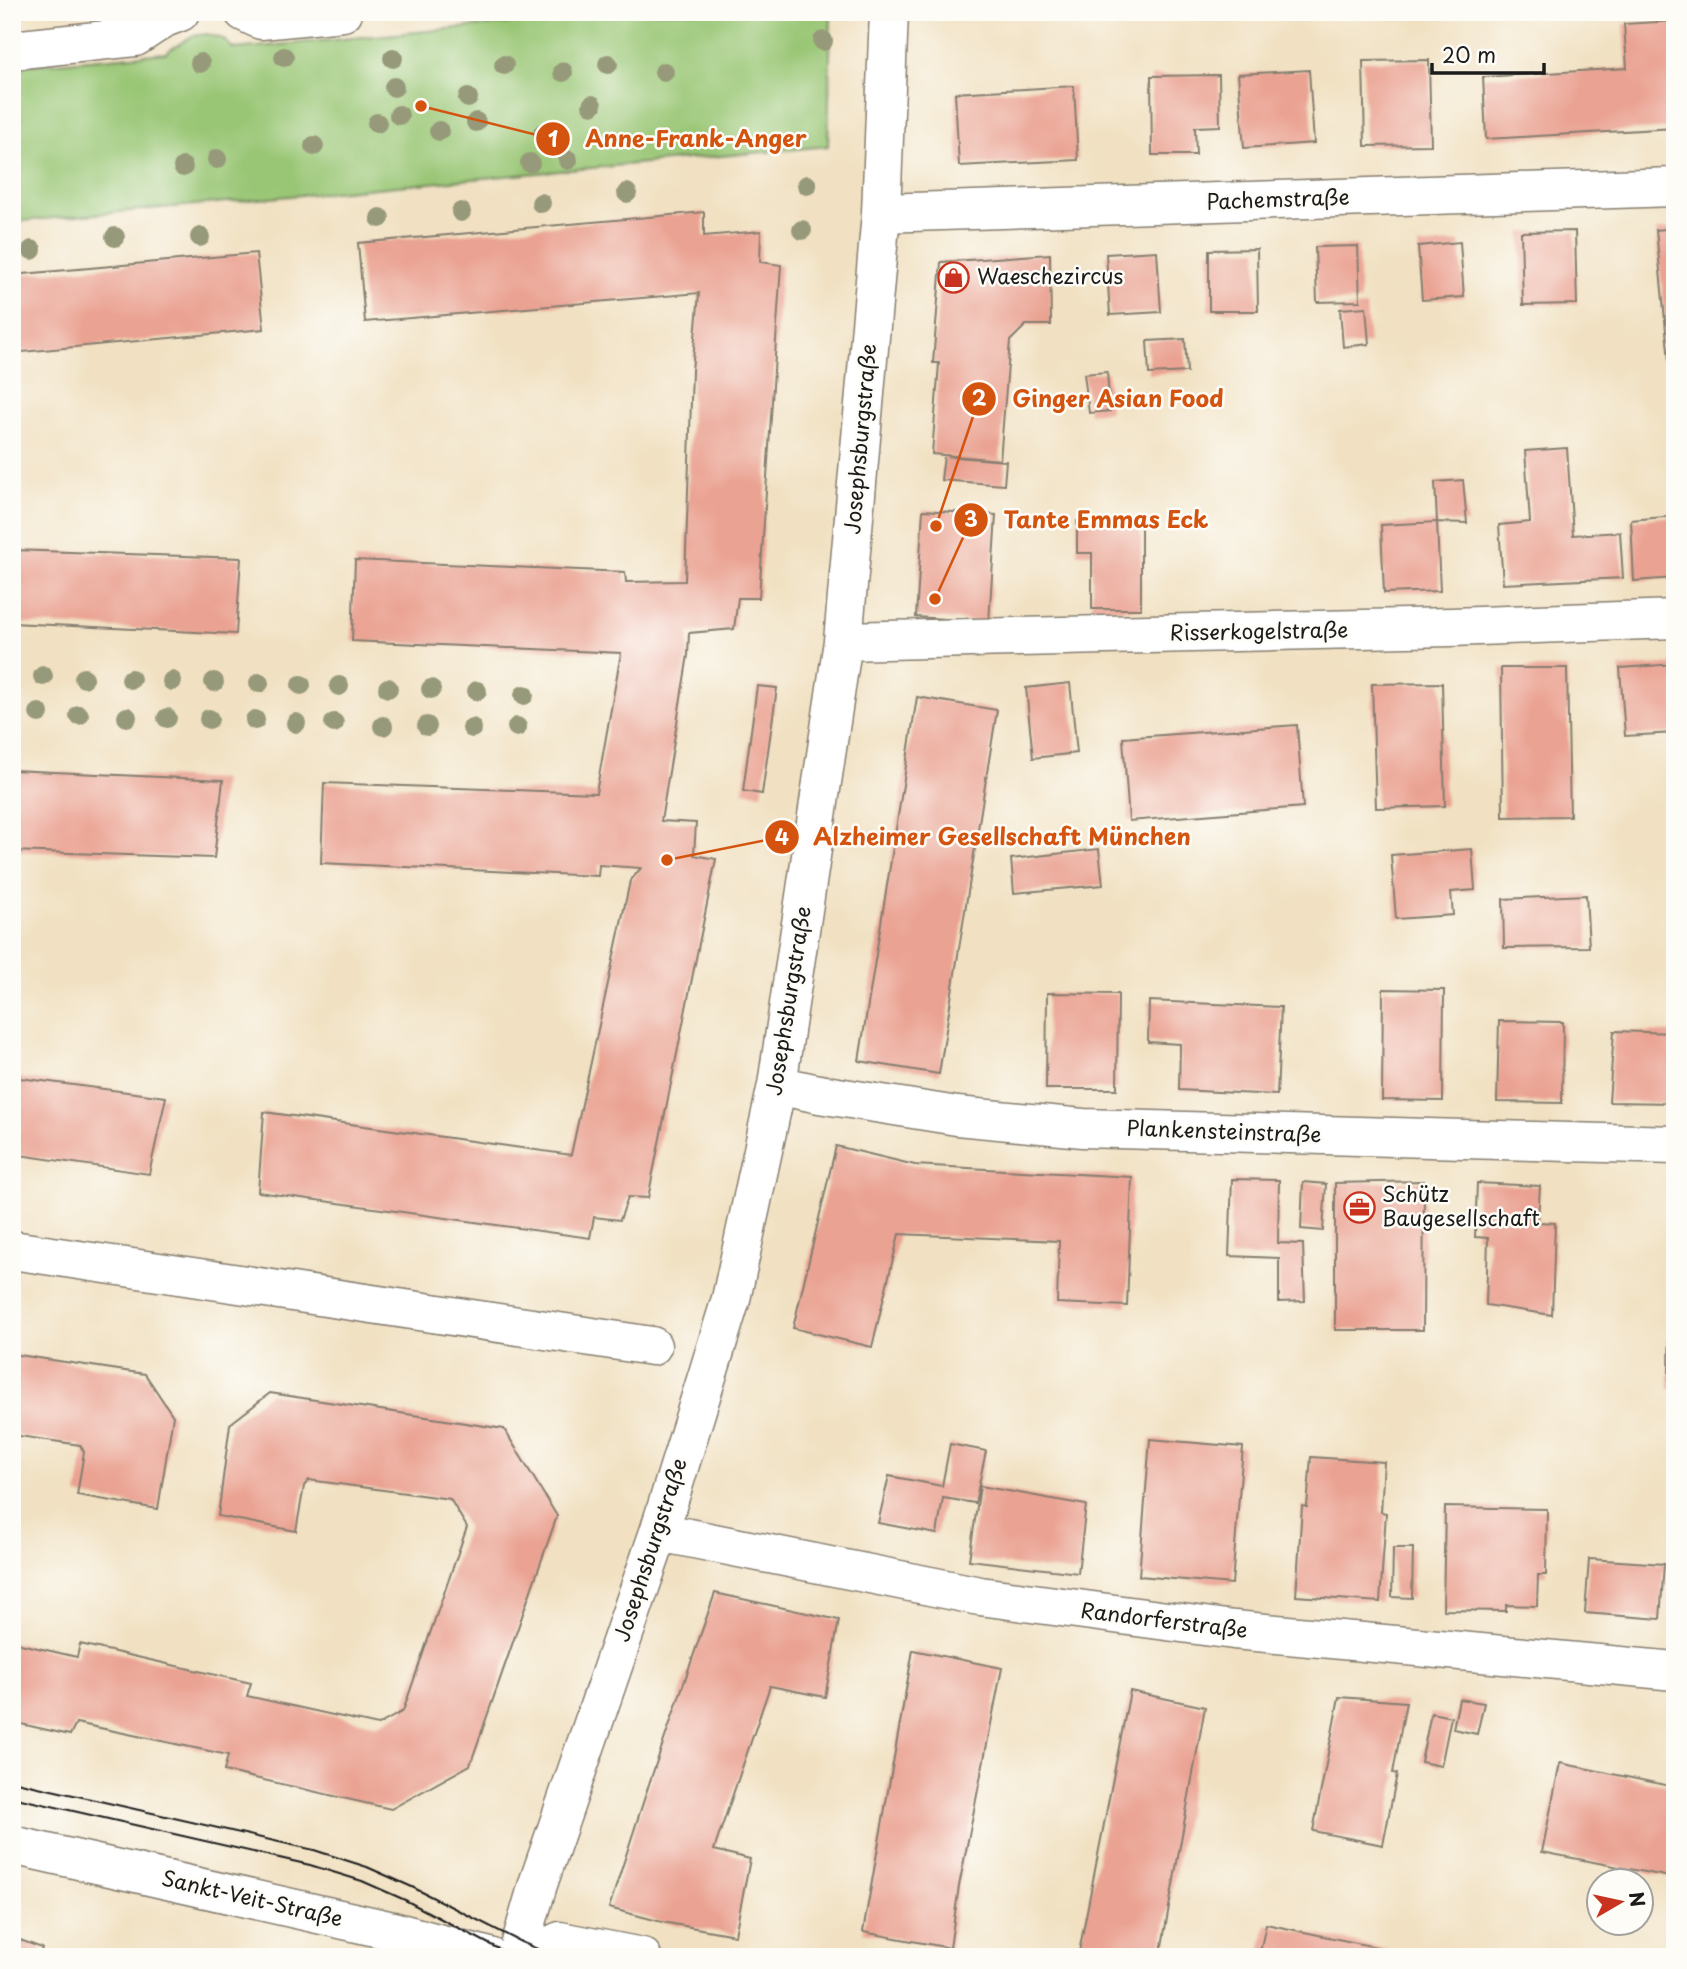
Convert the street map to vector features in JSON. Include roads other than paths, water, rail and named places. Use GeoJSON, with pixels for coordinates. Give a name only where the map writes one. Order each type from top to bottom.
{"type":"FeatureCollection","features":[{"type":"Feature","properties":{"kind":"street"},"geometry":{"type":"LineString","coordinates":[[12,50],[135,37],[164,18],[180,12]]}},
{"type":"Feature","properties":{"kind":"street"},"geometry":{"type":"LineString","coordinates":[[244,12],[261,20],[343,12]]}},
{"type":"Feature","properties":{"kind":"street","name":"Josephsburgstraße"},"geometry":{"type":"LineString","coordinates":[[517,1957],[542,1871],[659,1532],[732,1299],[777,1085],[843,641],[881,213],[889,12]]}},
{"type":"Feature","properties":{"kind":"street","name":"Pachemstraße"},"geometry":{"type":"LineString","coordinates":[[881,213],[1675,187]]}},
{"type":"Feature","properties":{"kind":"street","name":"Risserkogelstraße"},"geometry":{"type":"LineString","coordinates":[[843,641],[1675,619]]}},
{"type":"Feature","properties":{"kind":"street","name":"Plankensteinstraße"},"geometry":{"type":"LineString","coordinates":[[777,1085],[957,1115],[1083,1128],[1675,1145]]}},
{"type":"Feature","properties":{"kind":"street"},"geometry":{"type":"LineString","coordinates":[[12,1250],[652,1346]]}},
{"type":"Feature","properties":{"kind":"street","name":"Randorferstraße"},"geometry":{"type":"LineString","coordinates":[[659,1532],[993,1598],[1234,1630],[1675,1671]]}},
{"type":"Feature","properties":{"kind":"street","name":"Sankt-Veit-Straße"},"geometry":{"type":"LineString","coordinates":[[12,1845],[393,1931],[490,1957]]}},
{"type":"Feature","properties":{"kind":"street"},"geometry":{"type":"LineString","coordinates":[[528,1957],[560,1941],[642,1957]]}},
{"type":"Feature","properties":{"kind":"tram line"},"geometry":{"type":"LineString","coordinates":[[12,1781],[314,1850],[367,1867],[556,1957]]}},
{"type":"Feature","properties":{"kind":"tram line"},"geometry":{"type":"LineString","coordinates":[[12,1797],[310,1865],[362,1881],[405,1900],[514,1957]]}},
{"type":"Feature","properties":{"kind":"place","name":"Anne-Frank-Anger"},"geometry":{"type":"Point","coordinates":[421,106]}},
{"type":"Feature","properties":{"kind":"place","name":"Waeschezircus"},"geometry":{"type":"Point","coordinates":[954,277]}},
{"type":"Feature","properties":{"kind":"place","name":"Ginger Asian Food"},"geometry":{"type":"Point","coordinates":[936,526]}},
{"type":"Feature","properties":{"kind":"place","name":"Tante Emmas Eck"},"geometry":{"type":"Point","coordinates":[935,599]}},
{"type":"Feature","properties":{"kind":"place","name":"Alzheimer Gesellschaft München"},"geometry":{"type":"Point","coordinates":[667,860]}},
{"type":"Feature","properties":{"kind":"place","name":"Schütz Baugesellschaft"},"geometry":{"type":"Point","coordinates":[1359,1207]}}]}
